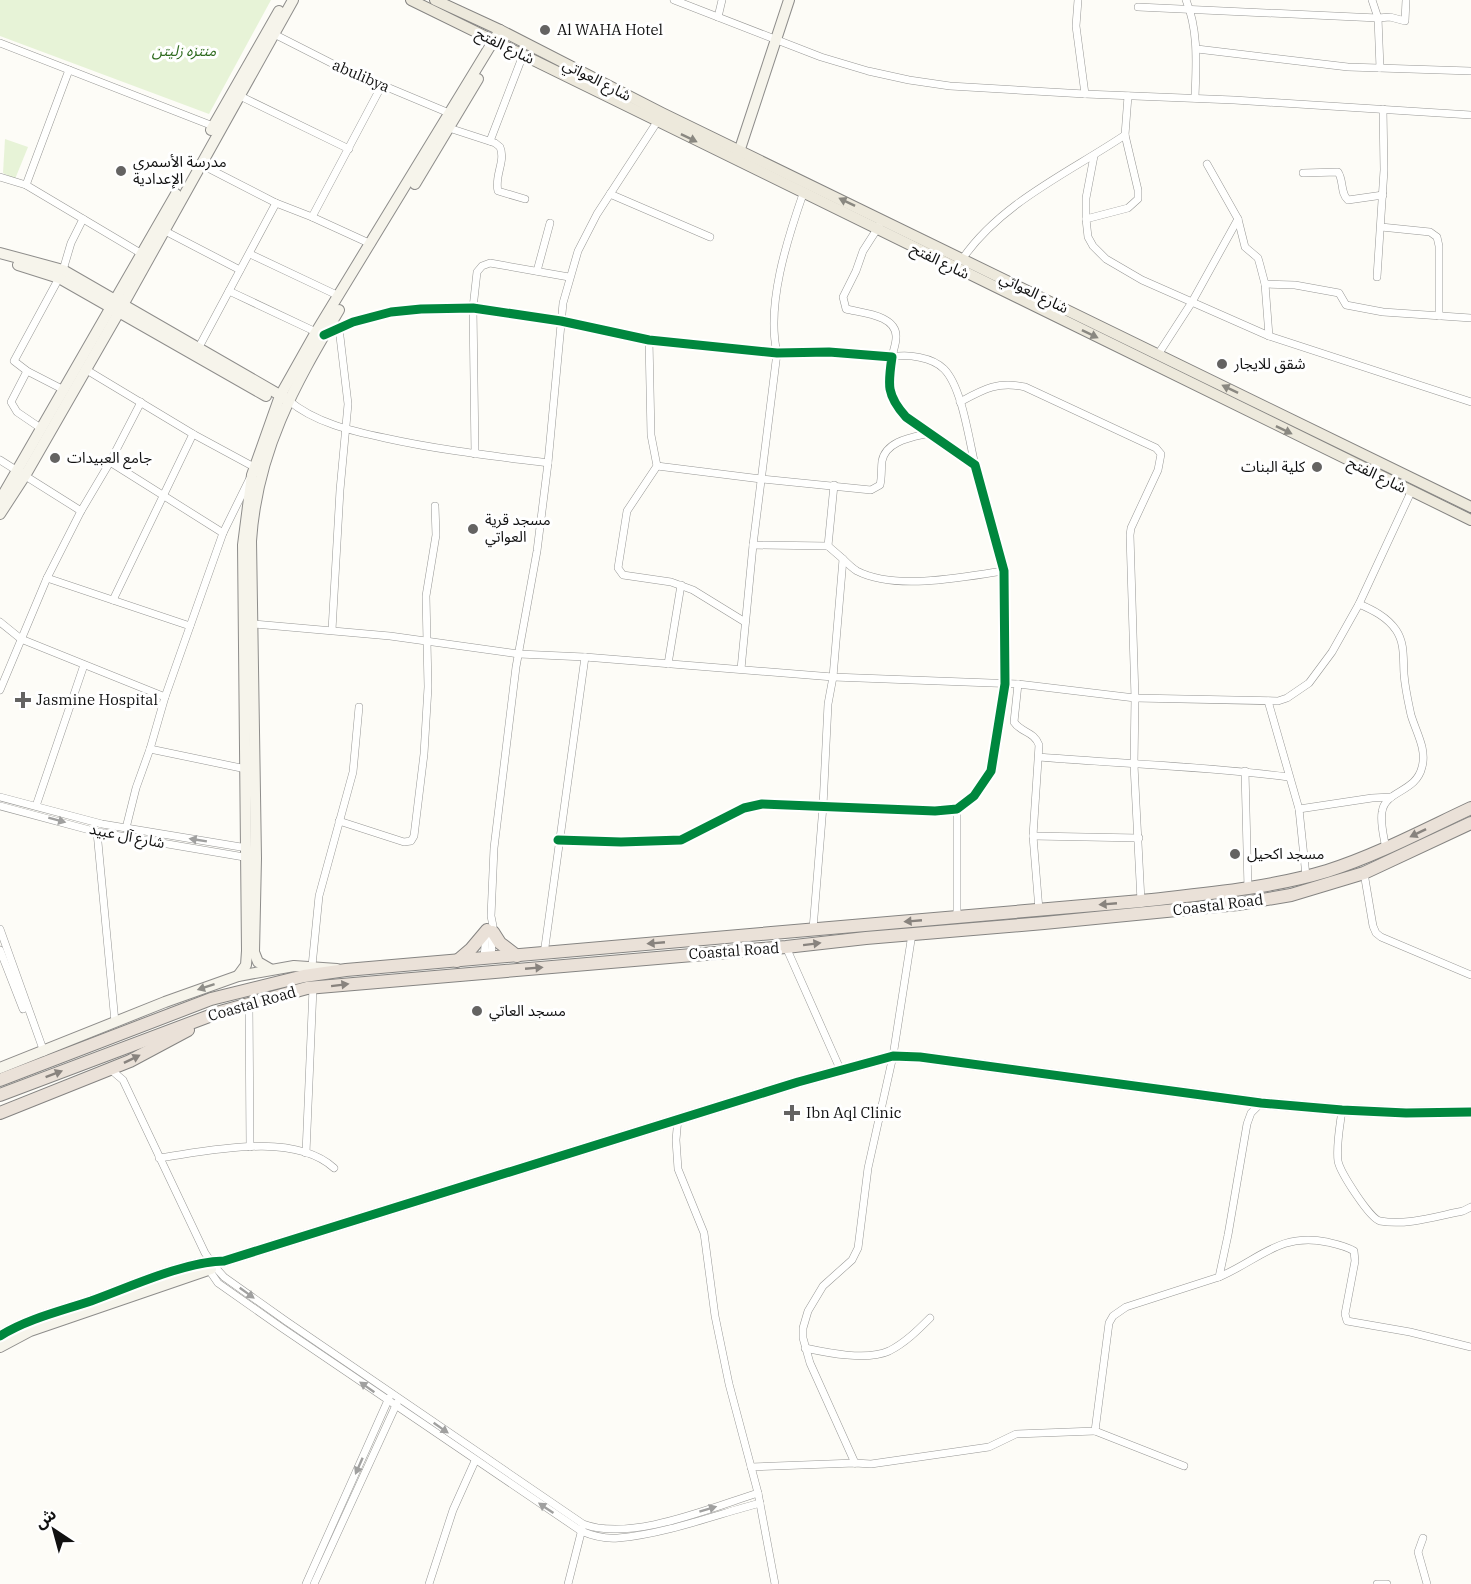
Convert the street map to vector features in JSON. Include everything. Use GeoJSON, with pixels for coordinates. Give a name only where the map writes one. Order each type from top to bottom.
{"type":"FeatureCollection","features":[{"type":"Feature","properties":{"kind":"highway","name":"Coastal Road"},"geometry":{"type":"LineString","coordinates":[[0,1080],[211,999],[304,976],[346,970],[1141,901],[1248,889],[1327,871],[1386,849],[1471,808]]}},
{"type":"Feature","properties":{"kind":"highway","name":"Coastal Road"},"geometry":{"type":"LineString","coordinates":[[0,1095],[220,1012],[313,988],[786,947],[1238,904],[1291,895],[1364,873],[1471,823]]}},
{"type":"Feature","properties":{"kind":"highway"},"geometry":{"type":"LineString","coordinates":[[457,961],[490,931],[500,943],[517,956]]}},
{"type":"Feature","properties":{"kind":"highway"},"geometry":{"type":"LineString","coordinates":[[0,1113],[110,1069],[220,1012]]}},
{"type":"Feature","properties":{"kind":"main road","name":"شارع الفتح"},"geometry":{"type":"LineString","coordinates":[[411,0],[657,122],[738,156],[803,194],[880,225],[1262,419],[1471,520]]}},
{"type":"Feature","properties":{"kind":"main road","name":"شارع العواتي"},"geometry":{"type":"LineString","coordinates":[[435,0],[503,31],[662,113],[738,156],[880,225],[963,258],[1471,507]]}},
{"type":"Feature","properties":{"kind":"main road"},"geometry":{"type":"LineString","coordinates":[[1262,419],[1268,407]]}},
{"type":"Feature","properties":{"kind":"street"},"geometry":{"type":"LineString","coordinates":[[0,500],[22,472],[85,369],[142,254],[285,0]]}},
{"type":"Feature","properties":{"kind":"street"},"geometry":{"type":"LineString","coordinates":[[0,514],[64,390],[165,231],[292,0]]}},
{"type":"Feature","properties":{"kind":"street"},"geometry":{"type":"LineString","coordinates":[[674,0],[821,57],[868,71],[950,86],[1471,115]]}},
{"type":"Feature","properties":{"kind":"street"},"geometry":{"type":"LineString","coordinates":[[718,16],[722,0]]}},
{"type":"Feature","properties":{"kind":"street"},"geometry":{"type":"LineString","coordinates":[[738,156],[789,0]]}},
{"type":"Feature","properties":{"kind":"street"},"geometry":{"type":"LineString","coordinates":[[1078,0],[1077,26],[1085,94]]}},
{"type":"Feature","properties":{"kind":"street"},"geometry":{"type":"LineString","coordinates":[[1186,0],[1191,11],[1197,50],[1195,98]]}},
{"type":"Feature","properties":{"kind":"street"},"geometry":{"type":"LineString","coordinates":[[1372,0],[1378,18],[1380,68]]}},
{"type":"Feature","properties":{"kind":"street"},"geometry":{"type":"LineString","coordinates":[[1137,7],[1191,11],[1390,17],[1405,21],[1407,0]]}},
{"type":"Feature","properties":{"kind":"street"},"geometry":{"type":"LineString","coordinates":[[320,334],[449,128],[503,31]]}},
{"type":"Feature","properties":{"kind":"street","name":"abulibya"},"geometry":{"type":"LineString","coordinates":[[274,34],[339,67],[449,112]]}},
{"type":"Feature","properties":{"kind":"street"},"geometry":{"type":"LineString","coordinates":[[126,828],[136,788],[165,697],[223,533],[285,402],[339,296],[449,112],[497,41]]}},
{"type":"Feature","properties":{"kind":"street"},"geometry":{"type":"LineString","coordinates":[[0,43],[213,126]]}},
{"type":"Feature","properties":{"kind":"street"},"geometry":{"type":"LineString","coordinates":[[1197,50],[1348,67],[1471,71]]}},
{"type":"Feature","properties":{"kind":"street"},"geometry":{"type":"LineString","coordinates":[[490,141],[523,55]]}},
{"type":"Feature","properties":{"kind":"street"},"geometry":{"type":"LineString","coordinates":[[26,185],[69,70]]}},
{"type":"Feature","properties":{"kind":"street"},"geometry":{"type":"LineString","coordinates":[[312,217],[382,86]]}},
{"type":"Feature","properties":{"kind":"street"},"geometry":{"type":"LineString","coordinates":[[240,96],[349,149]]}},
{"type":"Feature","properties":{"kind":"street"},"geometry":{"type":"LineString","coordinates":[[1086,219],[1128,208],[1138,199],[1125,135],[1128,96]]}},
{"type":"Feature","properties":{"kind":"street"},"geometry":{"type":"LineString","coordinates":[[1377,277],[1383,195],[1383,109]]}},
{"type":"Feature","properties":{"kind":"street"},"geometry":{"type":"LineString","coordinates":[[487,958],[494,848],[519,654],[537,551],[548,463],[561,321],[569,277],[578,251],[597,214],[657,122]]}},
{"type":"Feature","properties":{"kind":"street"},"geometry":{"type":"LineString","coordinates":[[449,128],[498,144],[502,150],[498,191],[525,199]]}},
{"type":"Feature","properties":{"kind":"street"},"geometry":{"type":"LineString","coordinates":[[963,258],[988,226],[1125,135]]}},
{"type":"Feature","properties":{"kind":"street"},"geometry":{"type":"LineString","coordinates":[[1094,156],[1086,198],[1088,237],[1093,246],[1106,259],[1142,280],[1269,336],[1471,402]]}},
{"type":"Feature","properties":{"kind":"street"},"geometry":{"type":"LineString","coordinates":[[200,164],[276,203],[371,244]]}},
{"type":"Feature","properties":{"kind":"street"},"geometry":{"type":"LineString","coordinates":[[1207,164],[1238,219],[1242,242],[1248,251],[1258,258],[1265,284],[1269,336]]}},
{"type":"Feature","properties":{"kind":"street"},"geometry":{"type":"LineString","coordinates":[[1303,173],[1338,172],[1341,176],[1345,197],[1348,200],[1383,195]]}},
{"type":"Feature","properties":{"kind":"street"},"geometry":{"type":"LineString","coordinates":[[0,177],[26,185],[142,254]]}},
{"type":"Feature","properties":{"kind":"street"},"geometry":{"type":"LineString","coordinates":[[610,194],[710,237]]}},
{"type":"Feature","properties":{"kind":"street"},"geometry":{"type":"LineString","coordinates":[[741,669],[753,545],[777,353],[772,332],[773,311],[778,283],[803,194]]}},
{"type":"Feature","properties":{"kind":"street"},"geometry":{"type":"LineString","coordinates":[[199,347],[276,203]]}},
{"type":"Feature","properties":{"kind":"street"},"geometry":{"type":"LineString","coordinates":[[64,390],[27,371],[14,361],[61,274],[74,236],[83,219]]}},
{"type":"Feature","properties":{"kind":"street"},"geometry":{"type":"LineString","coordinates":[[1159,353],[1192,302],[1238,219]]}},
{"type":"Feature","properties":{"kind":"street"},"geometry":{"type":"LineString","coordinates":[[537,271],[550,223]]}},
{"type":"Feature","properties":{"kind":"street"},"geometry":{"type":"LineString","coordinates":[[880,225],[863,250],[843,297],[846,309],[887,320],[892,324],[897,337],[888,385],[892,400],[906,417],[975,465]]}},
{"type":"Feature","properties":{"kind":"street"},"geometry":{"type":"LineString","coordinates":[[1381,227],[1430,232],[1437,237],[1439,316]]}},
{"type":"Feature","properties":{"kind":"street"},"geometry":{"type":"LineString","coordinates":[[165,231],[240,270]]}},
{"type":"Feature","properties":{"kind":"street"},"geometry":{"type":"LineString","coordinates":[[0,253],[61,274],[285,402],[347,430],[417,445],[548,463]]}},
{"type":"Feature","properties":{"kind":"street"},"geometry":{"type":"LineString","coordinates":[[250,254],[339,296]]}},
{"type":"Feature","properties":{"kind":"street"},"geometry":{"type":"LineString","coordinates":[[0,260],[61,274]]}},
{"type":"Feature","properties":{"kind":"street"},"geometry":{"type":"LineString","coordinates":[[475,454],[473,308],[477,272],[482,266],[490,263],[569,277]]}},
{"type":"Feature","properties":{"kind":"street"},"geometry":{"type":"LineString","coordinates":[[1265,284],[1295,285],[1339,293],[1346,305],[1374,310],[1471,318]]}},
{"type":"Feature","properties":{"kind":"street"},"geometry":{"type":"LineString","coordinates":[[229,291],[320,334],[370,316],[391,312],[473,308],[561,321],[649,340],[777,353],[829,352],[917,358],[936,363],[949,375],[960,402],[1004,571],[1005,684],[991,771],[974,796],[957,809],[921,811],[762,804],[744,808],[681,840],[621,842],[558,840]]}},
{"type":"Feature","properties":{"kind":"street"},"geometry":{"type":"LineString","coordinates":[[117,306],[199,347],[285,402]]}},
{"type":"Feature","properties":{"kind":"street"},"geometry":{"type":"LineString","coordinates":[[332,630],[340,490],[347,430],[347,392],[339,328]]}},
{"type":"Feature","properties":{"kind":"street"},"geometry":{"type":"LineString","coordinates":[[649,340],[651,435],[657,466],[627,511],[618,568],[623,575],[681,585],[693,590],[745,622]]}},
{"type":"Feature","properties":{"kind":"street"},"geometry":{"type":"LineString","coordinates":[[85,369],[253,471]]}},
{"type":"Feature","properties":{"kind":"street"},"geometry":{"type":"LineString","coordinates":[[27,371],[11,402],[17,412],[42,429]]}},
{"type":"Feature","properties":{"kind":"street"},"geometry":{"type":"LineString","coordinates":[[960,402],[998,385],[1011,384],[1025,387],[1156,448],[1161,454],[1158,470],[1131,528],[1130,535],[1135,698],[1134,765],[1141,901]]}},
{"type":"Feature","properties":{"kind":"street"},"geometry":{"type":"LineString","coordinates":[[0,690],[47,578],[141,402]]}},
{"type":"Feature","properties":{"kind":"street"},"geometry":{"type":"LineString","coordinates":[[238,976],[245,969],[247,958],[251,853],[253,624],[251,541],[261,470],[285,402]]}},
{"type":"Feature","properties":{"kind":"street"},"geometry":{"type":"LineString","coordinates":[[657,466],[863,490],[876,488],[881,481],[882,460],[888,450],[903,440],[930,433]]}},
{"type":"Feature","properties":{"kind":"street"},"geometry":{"type":"LineString","coordinates":[[113,600],[193,434]]}},
{"type":"Feature","properties":{"kind":"street"},"geometry":{"type":"LineString","coordinates":[[0,460],[81,511]]}},
{"type":"Feature","properties":{"kind":"street"},"geometry":{"type":"LineString","coordinates":[[110,462],[223,533]]}},
{"type":"Feature","properties":{"kind":"street"},"geometry":{"type":"LineString","coordinates":[[253,471],[243,544],[246,769],[254,952],[258,962],[270,969]]}},
{"type":"Feature","properties":{"kind":"street"},"geometry":{"type":"LineString","coordinates":[[828,546],[834,485]]}},
{"type":"Feature","properties":{"kind":"street"},"geometry":{"type":"LineString","coordinates":[[253,624],[332,630],[519,654],[585,657],[833,677],[1018,684],[1135,698],[1268,701],[1287,698],[1309,683],[1332,652],[1359,604],[1411,492]]}},
{"type":"Feature","properties":{"kind":"street"},"geometry":{"type":"LineString","coordinates":[[339,821],[408,843],[412,839],[424,754],[428,687],[426,596],[436,536],[435,506]]}},
{"type":"Feature","properties":{"kind":"street"},"geometry":{"type":"LineString","coordinates":[[753,545],[828,546],[856,571],[912,582],[1004,571]]}},
{"type":"Feature","properties":{"kind":"street"},"geometry":{"type":"LineString","coordinates":[[813,929],[823,806],[827,714],[833,677],[843,559]]}},
{"type":"Feature","properties":{"kind":"street"},"geometry":{"type":"LineString","coordinates":[[47,578],[190,626]]}},
{"type":"Feature","properties":{"kind":"street"},"geometry":{"type":"LineString","coordinates":[[668,664],[681,585]]}},
{"type":"Feature","properties":{"kind":"street"},"geometry":{"type":"LineString","coordinates":[[1359,604],[1388,621],[1397,630],[1402,640],[1406,689],[1424,758],[1417,780],[1409,788],[1385,802],[1382,811],[1386,849]]}},
{"type":"Feature","properties":{"kind":"street"},"geometry":{"type":"LineString","coordinates":[[0,622],[21,639],[165,697]]}},
{"type":"Feature","properties":{"kind":"street"},"geometry":{"type":"LineString","coordinates":[[544,954],[585,657]]}},
{"type":"Feature","properties":{"kind":"street"},"geometry":{"type":"LineString","coordinates":[[36,806],[84,665]]}},
{"type":"Feature","properties":{"kind":"street"},"geometry":{"type":"LineString","coordinates":[[1018,684],[1013,719],[1016,726],[1034,735],[1037,740],[1039,757],[1033,836],[1039,909]]}},
{"type":"Feature","properties":{"kind":"street"},"geometry":{"type":"LineString","coordinates":[[1268,701],[1299,810],[1306,876]]}},
{"type":"Feature","properties":{"kind":"street"},"geometry":{"type":"LineString","coordinates":[[312,966],[319,896],[353,772],[359,707]]}},
{"type":"Feature","properties":{"kind":"street"},"geometry":{"type":"LineString","coordinates":[[150,748],[246,769]]}},
{"type":"Feature","properties":{"kind":"street"},"geometry":{"type":"LineString","coordinates":[[1039,757],[1245,771],[1288,777]]}},
{"type":"Feature","properties":{"kind":"street"},"geometry":{"type":"LineString","coordinates":[[1245,771],[1248,889]]}},
{"type":"Feature","properties":{"kind":"street","name":"شارع آل عبيد"},"geometry":{"type":"LineString","coordinates":[[0,797],[102,824],[251,853]]}},
{"type":"Feature","properties":{"kind":"street"},"geometry":{"type":"LineString","coordinates":[[1299,810],[1391,797]]}},
{"type":"Feature","properties":{"kind":"street","name":"شارع آل عبيد"},"geometry":{"type":"LineString","coordinates":[[0,806],[97,832],[251,853]]}},
{"type":"Feature","properties":{"kind":"street"},"geometry":{"type":"LineString","coordinates":[[957,809],[957,917]]}},
{"type":"Feature","properties":{"kind":"street"},"geometry":{"type":"LineString","coordinates":[[97,832],[115,1022]]}},
{"type":"Feature","properties":{"kind":"street"},"geometry":{"type":"LineString","coordinates":[[1033,836],[1139,838]]}},
{"type":"Feature","properties":{"kind":"street"},"geometry":{"type":"LineString","coordinates":[[1364,873],[1376,933],[1471,975]]}},
{"type":"Feature","properties":{"kind":"street"},"geometry":{"type":"LineString","coordinates":[[0,929],[42,1052]]}},
{"type":"Feature","properties":{"kind":"street"},"geometry":{"type":"LineString","coordinates":[[855,1463],[810,1363],[805,1348],[803,1328],[808,1311],[823,1286],[852,1260],[858,1248],[868,1168],[893,1056],[912,934]]}},
{"type":"Feature","properties":{"kind":"street"},"geometry":{"type":"LineString","coordinates":[[786,947],[841,1071]]}},
{"type":"Feature","properties":{"kind":"street"},"geometry":{"type":"LineString","coordinates":[[0,950],[2,961],[42,1052]]}},
{"type":"Feature","properties":{"kind":"street"},"geometry":{"type":"LineString","coordinates":[[0,1068],[201,988],[238,976],[270,969],[312,966],[346,970]]}},
{"type":"Feature","properties":{"kind":"street"},"geometry":{"type":"LineString","coordinates":[[306,1153],[313,988]]}},
{"type":"Feature","properties":{"kind":"street"},"geometry":{"type":"LineString","coordinates":[[249,1003],[250,1147]]}},
{"type":"Feature","properties":{"kind":"street"},"geometry":{"type":"LineString","coordinates":[[0,1347],[30,1331],[212,1263],[522,1169],[678,1118],[893,1056],[920,1057],[1261,1102],[1342,1110],[1406,1113],[1471,1112]]}},
{"type":"Feature","properties":{"kind":"street"},"geometry":{"type":"LineString","coordinates":[[110,1069],[123,1080],[212,1263],[218,1283],[391,1393],[591,1535],[616,1538],[643,1534],[760,1503]]}},
{"type":"Feature","properties":{"kind":"street"},"geometry":{"type":"LineString","coordinates":[[1219,1277],[1247,1124],[1251,1113],[1261,1102]]}},
{"type":"Feature","properties":{"kind":"street"},"geometry":{"type":"LineString","coordinates":[[1342,1110],[1338,1158],[1341,1170],[1371,1215],[1378,1221],[1411,1221],[1471,1207]]}},
{"type":"Feature","properties":{"kind":"street"},"geometry":{"type":"LineString","coordinates":[[678,1118],[676,1140],[678,1169],[704,1233],[715,1316],[729,1384],[758,1493],[775,1584]]}},
{"type":"Feature","properties":{"kind":"street"},"geometry":{"type":"LineString","coordinates":[[159,1158],[264,1146],[306,1153],[325,1160],[334,1168]]}},
{"type":"Feature","properties":{"kind":"street"},"geometry":{"type":"LineString","coordinates":[[1095,1431],[1109,1323],[1113,1316],[1126,1307],[1219,1277],[1266,1250],[1298,1240],[1310,1239],[1348,1247],[1354,1251],[1355,1261],[1345,1314],[1347,1321],[1410,1332],[1471,1347]]}},
{"type":"Feature","properties":{"kind":"street"},"geometry":{"type":"LineString","coordinates":[[0,1336],[56,1312],[185,1268],[212,1263]]}},
{"type":"Feature","properties":{"kind":"street"},"geometry":{"type":"LineString","coordinates":[[805,1348],[828,1353],[880,1354],[903,1342],[930,1318]]}},
{"type":"Feature","properties":{"kind":"street"},"geometry":{"type":"LineString","coordinates":[[284,1325],[475,1461],[582,1527],[617,1530],[652,1525],[758,1493]]}},
{"type":"Feature","properties":{"kind":"street"},"geometry":{"type":"LineString","coordinates":[[314,1584],[391,1393]]}},
{"type":"Feature","properties":{"kind":"street"},"geometry":{"type":"LineString","coordinates":[[306,1584],[399,1399]]}},
{"type":"Feature","properties":{"kind":"street"},"geometry":{"type":"LineString","coordinates":[[751,1467],[871,1464],[989,1447],[1016,1434],[1095,1431],[1184,1466]]}},
{"type":"Feature","properties":{"kind":"street"},"geometry":{"type":"LineString","coordinates":[[429,1584],[453,1510],[475,1461]]}},
{"type":"Feature","properties":{"kind":"street"},"geometry":{"type":"LineString","coordinates":[[568,1584],[582,1527]]}},
{"type":"Feature","properties":{"kind":"street"},"geometry":{"type":"LineString","coordinates":[[1423,1538],[1418,1552],[1427,1584]]}},
{"type":"Feature","properties":{"kind":"street"},"geometry":{"type":"LineString","coordinates":[[1377,1584],[1387,1584]]}},
{"type":"Feature","properties":{"kind":"green space","name":"منتزه زليتن"},"geometry":{"type":"Polygon","coordinates":[[[0,0],[271,0],[209,114],[0,36],[0,0]]]}},
{"type":"Feature","properties":{"kind":"green space"},"geometry":{"type":"Polygon","coordinates":[[[5,139],[28,147],[15,179],[3,173],[5,139]]]}},
{"type":"Feature","properties":{"kind":"cycle path"},"geometry":{"type":"LineString","coordinates":[[324,335],[353,322],[391,312],[473,308],[561,321],[649,340],[777,353],[829,352],[892,357],[889,382],[899,409],[906,417],[975,465],[1004,571],[1005,684],[991,771],[974,796],[957,809],[935,811],[762,804],[744,808],[681,840],[621,842],[558,840]]}},
{"type":"Feature","properties":{"kind":"cycle path"},"geometry":{"type":"LineString","coordinates":[[0,1336],[33,1320],[174,1270],[208,1262],[224,1261],[798,1082],[893,1056],[920,1057],[1261,1103],[1406,1113],[1471,1112]]}},
{"type":"Feature","properties":{"kind":"place","name":"Al WAHA Hotel"},"geometry":{"type":"Point","coordinates":[545,30]}},
{"type":"Feature","properties":{"kind":"place","name":"مدرسة الأسمري الإعدادية"},"geometry":{"type":"Point","coordinates":[121,171]}},
{"type":"Feature","properties":{"kind":"place","name":"شقق للايجار"},"geometry":{"type":"Point","coordinates":[1222,364]}},
{"type":"Feature","properties":{"kind":"place","name":"جامع العبيدات"},"geometry":{"type":"Point","coordinates":[55,458]}},
{"type":"Feature","properties":{"kind":"place","name":"كلية البنات"},"geometry":{"type":"Point","coordinates":[1317,467]}},
{"type":"Feature","properties":{"kind":"place","name":"مسجد قرية العواتي"},"geometry":{"type":"Point","coordinates":[473,529]}},
{"type":"Feature","properties":{"kind":"place","name":"Jasmine Hospital"},"geometry":{"type":"Point","coordinates":[23,700]}},
{"type":"Feature","properties":{"kind":"place","name":"مسجد اكحيل"},"geometry":{"type":"Point","coordinates":[1235,854]}},
{"type":"Feature","properties":{"kind":"place","name":"مسجد العاتي"},"geometry":{"type":"Point","coordinates":[477,1011]}},
{"type":"Feature","properties":{"kind":"place","name":"Ibn Aql Clinic"},"geometry":{"type":"Point","coordinates":[792,1113]}}]}
